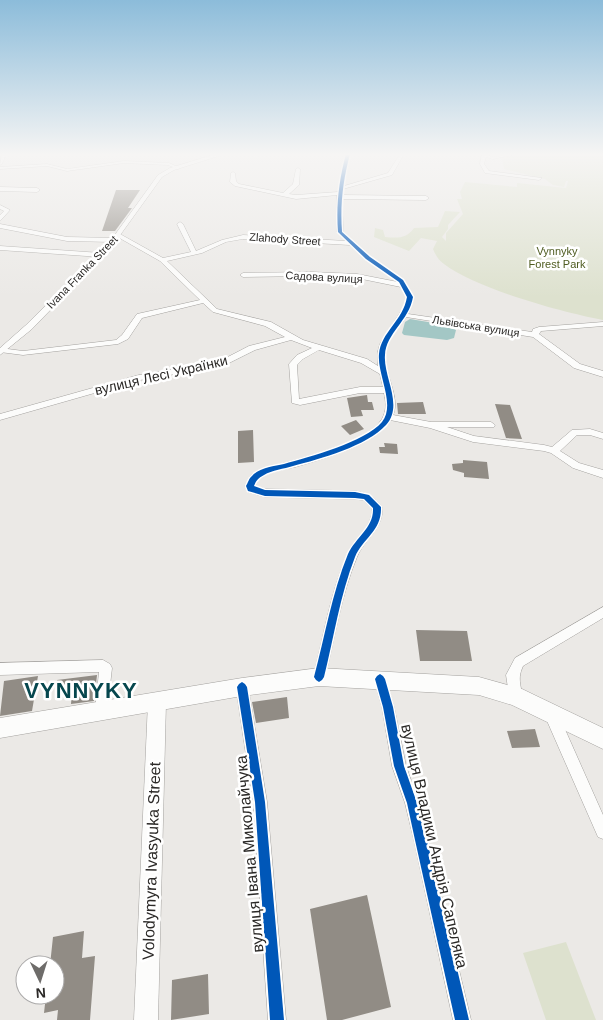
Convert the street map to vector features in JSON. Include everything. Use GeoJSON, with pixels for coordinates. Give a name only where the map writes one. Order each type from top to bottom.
{"type":"FeatureCollection","features":[{"type":"Feature","properties":{"kind":"main road"},"geometry":{"type":"LineString","coordinates":[[0,728],[242,687],[319,677],[480,686],[515,696],[603,739]]}},
{"type":"Feature","properties":{"kind":"main road","name":"Volodymyra Ivasyuka Street"},"geometry":{"type":"LineString","coordinates":[[146,1020],[157,702]]}},
{"type":"Feature","properties":{"kind":"street","name":"Ivana Franka Street"},"geometry":{"type":"LineString","coordinates":[[1,351],[101,255],[116,238],[142,202]]}},
{"type":"Feature","properties":{"kind":"street"},"geometry":{"type":"LineString","coordinates":[[319,677],[349,564],[359,543],[374,526],[378,513],[377,507],[366,498],[349,494],[258,492],[251,489],[250,482],[263,472],[366,438],[384,425],[389,417],[388,390],[382,372],[383,346],[404,315],[410,297],[405,286],[400,281],[352,244],[340,232],[341,202]]}},
{"type":"Feature","properties":{"kind":"street"},"geometry":{"type":"LineString","coordinates":[[0,208],[7,210],[0,219]]}},
{"type":"Feature","properties":{"kind":"street"},"geometry":{"type":"LineString","coordinates":[[180,224],[194,254]]}},
{"type":"Feature","properties":{"kind":"street"},"geometry":{"type":"LineString","coordinates":[[0,226],[67,239],[116,238],[162,260],[214,311],[268,324],[318,348],[364,361],[382,372]]}},
{"type":"Feature","properties":{"kind":"street","name":"Zlahody Street"},"geometry":{"type":"LineString","coordinates":[[162,260],[194,254],[224,241],[243,237],[352,244]]}},
{"type":"Feature","properties":{"kind":"street"},"geometry":{"type":"LineString","coordinates":[[0,248],[101,255]]}},
{"type":"Feature","properties":{"kind":"street","name":"Садова вулиця"},"geometry":{"type":"LineString","coordinates":[[243,275],[357,276],[405,286]]}},
{"type":"Feature","properties":{"kind":"street"},"geometry":{"type":"LineString","coordinates":[[1,351],[23,353],[118,342],[125,337],[140,316],[204,301]]}},
{"type":"Feature","properties":{"kind":"street","name":"Львівська вулиця"},"geometry":{"type":"LineString","coordinates":[[404,315],[535,335],[539,329],[603,324]]}},
{"type":"Feature","properties":{"kind":"street"},"geometry":{"type":"LineString","coordinates":[[535,335],[577,366],[603,374]]}},
{"type":"Feature","properties":{"kind":"street","name":"вулиця Лесі Українки"},"geometry":{"type":"LineString","coordinates":[[0,416],[139,378],[220,364],[252,348],[292,337]]}},
{"type":"Feature","properties":{"kind":"street"},"geometry":{"type":"LineString","coordinates":[[318,348],[293,364],[295,401],[300,402],[360,390],[388,390]]}},
{"type":"Feature","properties":{"kind":"street"},"geometry":{"type":"LineString","coordinates":[[389,417],[431,425],[473,439],[544,448],[554,451],[576,466],[603,474]]}},
{"type":"Feature","properties":{"kind":"street"},"geometry":{"type":"LineString","coordinates":[[431,425],[437,422],[492,425]]}},
{"type":"Feature","properties":{"kind":"street"},"geometry":{"type":"LineString","coordinates":[[554,451],[575,432],[590,432],[603,436]]}},
{"type":"Feature","properties":{"kind":"street"},"geometry":{"type":"LineString","coordinates":[[515,696],[512,675],[518,662],[603,612]]}},
{"type":"Feature","properties":{"kind":"street"},"geometry":{"type":"LineString","coordinates":[[0,669],[104,666],[106,668],[102,711]]}},
{"type":"Feature","properties":{"kind":"street","name":"вулиця Владики Андрія Сапеляка"},"geometry":{"type":"LineString","coordinates":[[380,679],[388,706],[399,766],[412,803],[421,840],[462,1020]]}},
{"type":"Feature","properties":{"kind":"street","name":"вулиця Івана Миколайчука"},"geometry":{"type":"LineString","coordinates":[[242,687],[260,802],[277,1020]]}},
{"type":"Feature","properties":{"kind":"street"},"geometry":{"type":"LineString","coordinates":[[551,713],[603,832]]}},
{"type":"Feature","properties":{"kind":"green space","name":"Vynnyky Forest Park"},"geometry":{"type":"Polygon","coordinates":[[[458,202],[603,202],[603,320],[543,305],[498,291],[477,282],[440,261],[433,249],[437,241],[421,238],[409,251],[374,237],[375,228],[383,230],[385,237],[401,237],[408,234],[414,228],[438,227],[445,211],[460,212],[448,225],[448,229],[442,237],[446,241],[446,233],[463,214],[458,202]]]}},
{"type":"Feature","properties":{"kind":"green space"},"geometry":{"type":"Polygon","coordinates":[[[566,942],[596,1020],[546,1020],[523,953],[566,942]]]}},
{"type":"Feature","properties":{"kind":"water"},"geometry":{"type":"Polygon","coordinates":[[[410,319],[452,326],[456,330],[454,338],[447,340],[404,335],[402,333],[405,322],[410,319]]]}},
{"type":"Feature","properties":{"kind":"building"},"geometry":{"type":"Polygon","coordinates":[[[112,202],[132,202],[128,208],[132,208],[115,231],[102,231],[112,202]]]}},
{"type":"Feature","properties":{"kind":"building"},"geometry":{"type":"Polygon","coordinates":[[[367,395],[368,402],[372,402],[374,410],[361,410],[363,416],[351,417],[347,398],[367,395]]]}},
{"type":"Feature","properties":{"kind":"building"},"geometry":{"type":"Polygon","coordinates":[[[423,402],[426,414],[398,414],[397,403],[423,402]]]}},
{"type":"Feature","properties":{"kind":"building"},"geometry":{"type":"Polygon","coordinates":[[[495,404],[510,405],[522,439],[506,438],[495,404]]]}},
{"type":"Feature","properties":{"kind":"building"},"geometry":{"type":"Polygon","coordinates":[[[356,420],[364,429],[350,435],[341,426],[356,420]]]}},
{"type":"Feature","properties":{"kind":"building"},"geometry":{"type":"Polygon","coordinates":[[[253,430],[254,462],[238,463],[238,431],[253,430]]]}},
{"type":"Feature","properties":{"kind":"building"},"geometry":{"type":"Polygon","coordinates":[[[384,443],[397,444],[398,454],[380,453],[379,447],[385,447],[384,443]]]}},
{"type":"Feature","properties":{"kind":"building"},"geometry":{"type":"Polygon","coordinates":[[[463,460],[487,462],[489,479],[464,477],[464,473],[453,470],[452,464],[463,463],[463,460]]]}},
{"type":"Feature","properties":{"kind":"building"},"geometry":{"type":"Polygon","coordinates":[[[416,630],[467,631],[472,661],[420,661],[416,630]]]}},
{"type":"Feature","properties":{"kind":"building"},"geometry":{"type":"Polygon","coordinates":[[[97,675],[94,701],[71,704],[72,692],[55,694],[57,680],[97,675]]]}},
{"type":"Feature","properties":{"kind":"building"},"geometry":{"type":"Polygon","coordinates":[[[38,676],[32,711],[0,716],[4,681],[38,676]]]}},
{"type":"Feature","properties":{"kind":"building"},"geometry":{"type":"Polygon","coordinates":[[[287,697],[289,718],[256,723],[252,702],[287,697]]]}},
{"type":"Feature","properties":{"kind":"building"},"geometry":{"type":"Polygon","coordinates":[[[535,729],[540,747],[512,748],[507,731],[535,729]]]}},
{"type":"Feature","properties":{"kind":"building"},"geometry":{"type":"Polygon","coordinates":[[[367,895],[391,1007],[342,1020],[327,1020],[310,909],[367,895]]]}},
{"type":"Feature","properties":{"kind":"building"},"geometry":{"type":"Polygon","coordinates":[[[84,931],[82,958],[95,956],[90,1020],[57,1020],[58,1010],[44,1013],[45,1005],[65,1005],[65,955],[51,955],[53,937],[84,931]]]}},
{"type":"Feature","properties":{"kind":"building"},"geometry":{"type":"Polygon","coordinates":[[[208,974],[209,1014],[171,1020],[172,980],[208,974]]]}},
{"type":"Feature","properties":{"kind":"cycle path"},"geometry":{"type":"LineString","coordinates":[[319,677],[347,568],[356,547],[370,532],[376,520],[377,507],[366,497],[355,495],[265,493],[251,489],[250,486],[254,478],[263,472],[314,458],[356,442],[373,433],[385,422],[390,411],[389,396],[382,366],[382,351],[388,337],[406,312],[410,297],[401,281],[368,258],[340,232],[340,202]]}},
{"type":"Feature","properties":{"kind":"cycle path"},"geometry":{"type":"LineString","coordinates":[[380,679],[388,707],[399,766],[412,803],[421,840],[462,1020]]}},
{"type":"Feature","properties":{"kind":"cycle path"},"geometry":{"type":"LineString","coordinates":[[242,687],[260,802],[277,1020]]}},
{"type":"Feature","properties":{"kind":"district","name":"VYNNYKY"},"geometry":{"type":"Point","coordinates":[81,690]}}]}
